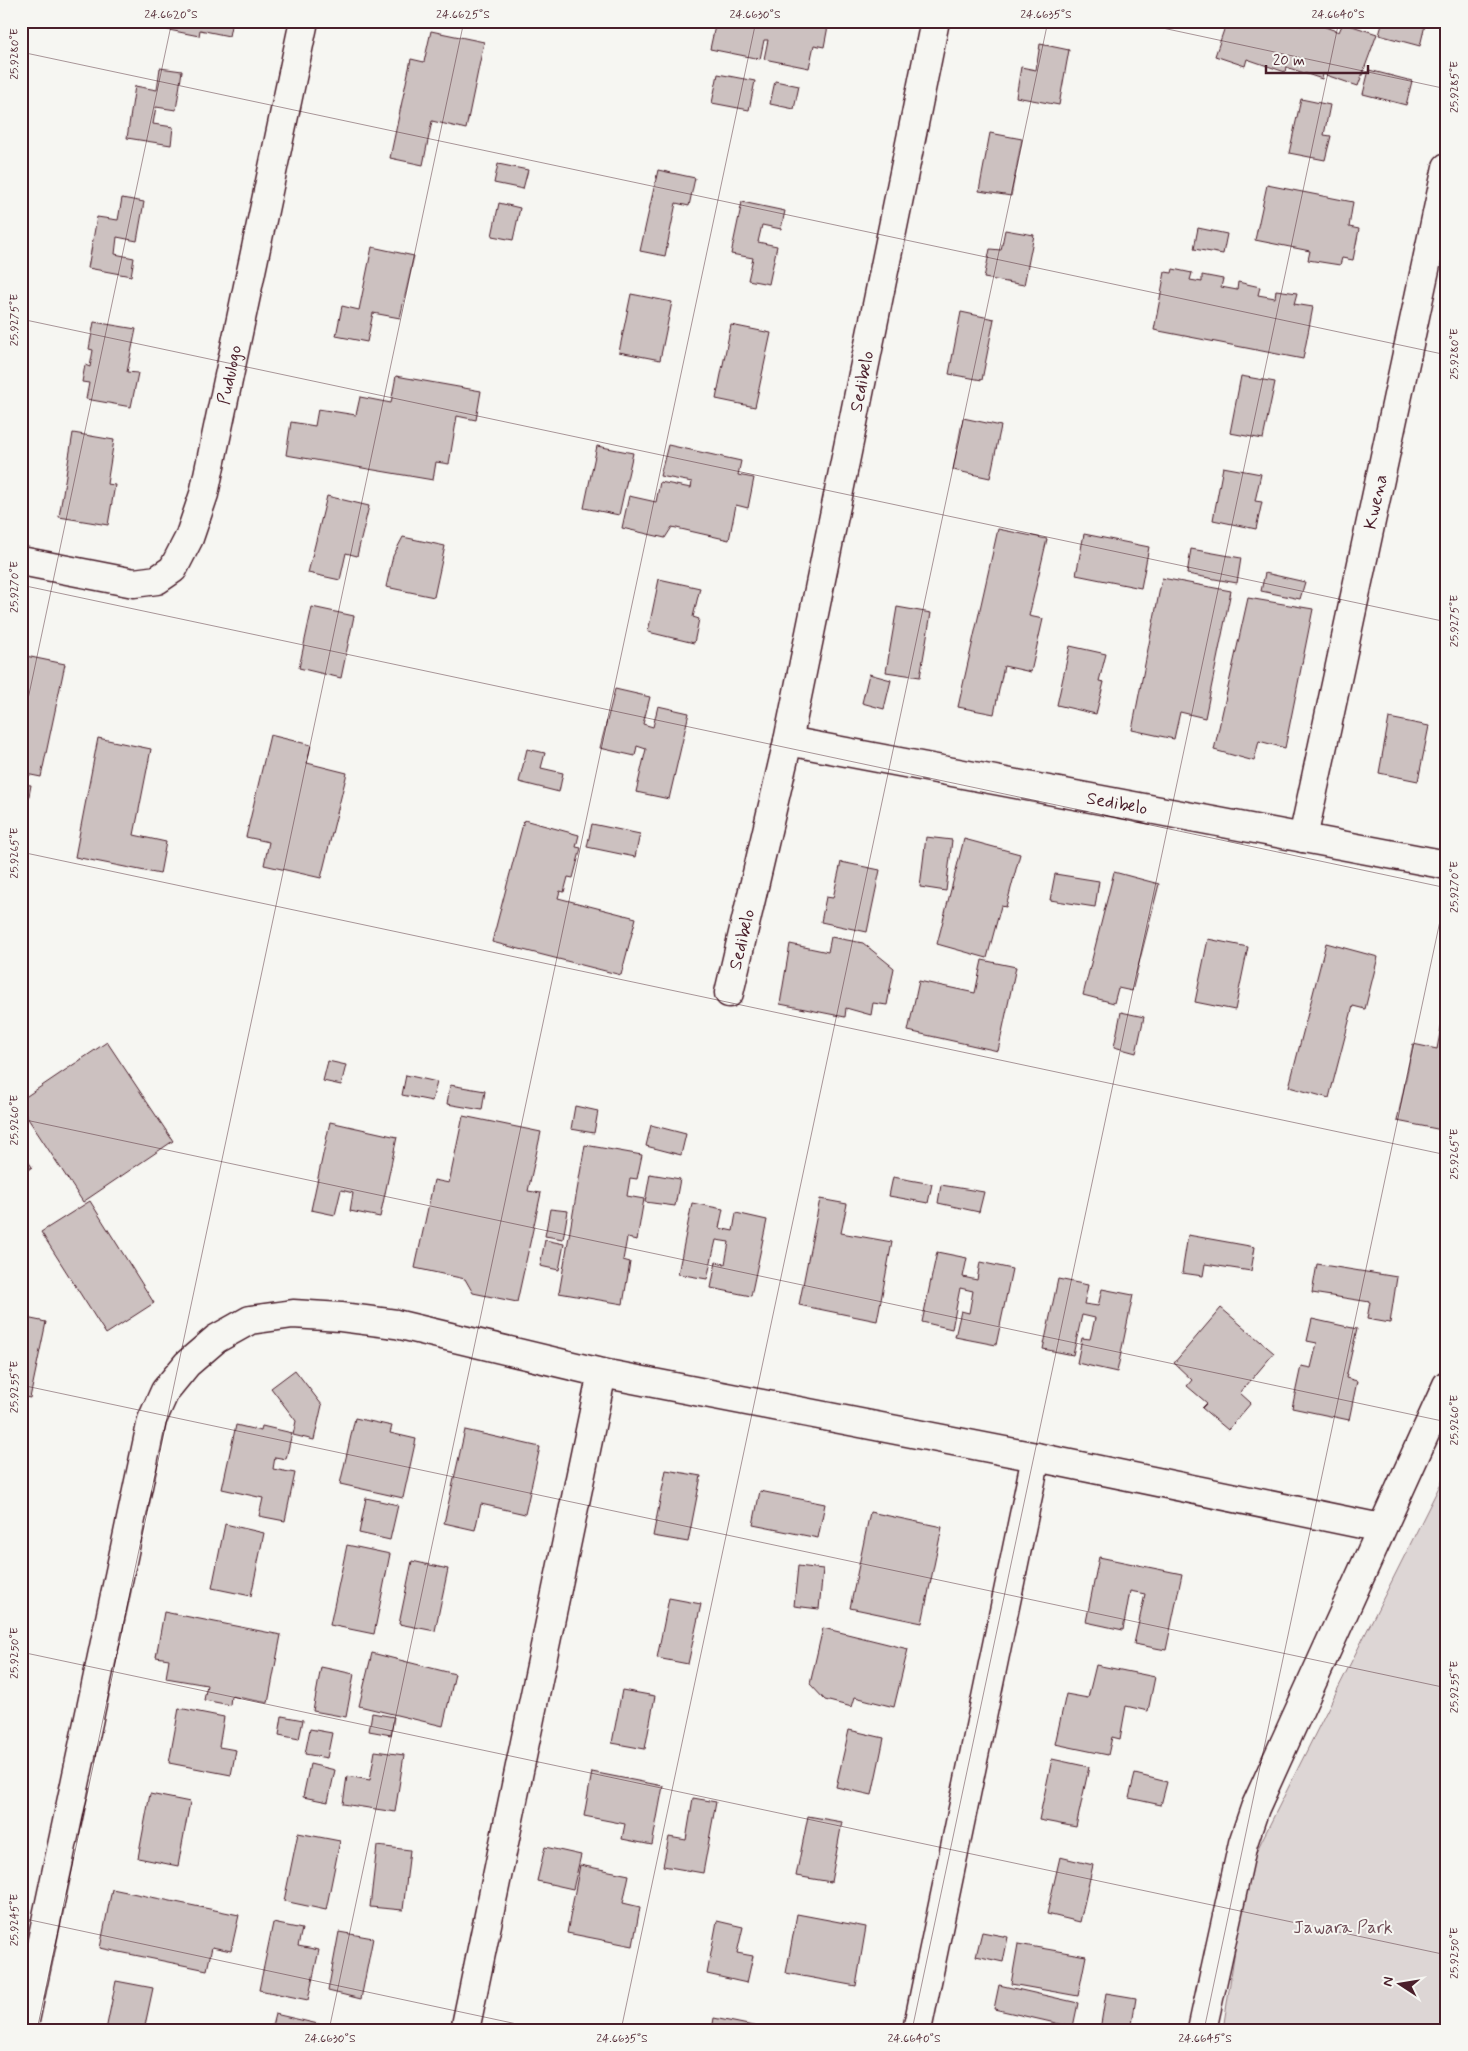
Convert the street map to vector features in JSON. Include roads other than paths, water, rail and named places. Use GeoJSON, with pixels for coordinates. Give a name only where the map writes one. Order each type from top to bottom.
{"type":"FeatureCollection","features":[{"type":"Feature","properties":{"kind":"street","name":"Pudulogo"},"geometry":{"type":"LineString","coordinates":[[21,561],[134,583],[157,580],[173,569],[189,538],[204,494],[304,21]]}},
{"type":"Feature","properties":{"kind":"street","name":"Sedibelo"},"geometry":{"type":"LineString","coordinates":[[729,993],[788,741],[935,21]]}},
{"type":"Feature","properties":{"kind":"street","name":"Kwena"},"geometry":{"type":"LineString","coordinates":[[1304,838],[1447,167]]}},
{"type":"Feature","properties":{"kind":"street","name":"Sedibelo"},"geometry":{"type":"LineString","coordinates":[[788,741],[1447,865]]}},
{"type":"Feature","properties":{"kind":"street"},"geometry":{"type":"LineString","coordinates":[[23,2030],[152,1420],[165,1391],[187,1364],[216,1339],[250,1320],[293,1314],[341,1317],[396,1324],[602,1373],[1036,1457],[1381,1528]]}},
{"type":"Feature","properties":{"kind":"street"},"geometry":{"type":"LineString","coordinates":[[464,2030],[602,1373]]}},
{"type":"Feature","properties":{"kind":"street"},"geometry":{"type":"LineString","coordinates":[[1202,2030],[1243,1843],[1255,1808],[1447,1385]]}},
{"type":"Feature","properties":{"kind":"street"},"geometry":{"type":"LineString","coordinates":[[917,2030],[1036,1457]]}},
{"type":"Feature","properties":{"kind":"park label","name":"Jawara Park"},"geometry":{"type":"Point","coordinates":[1343,1927]}}]}
